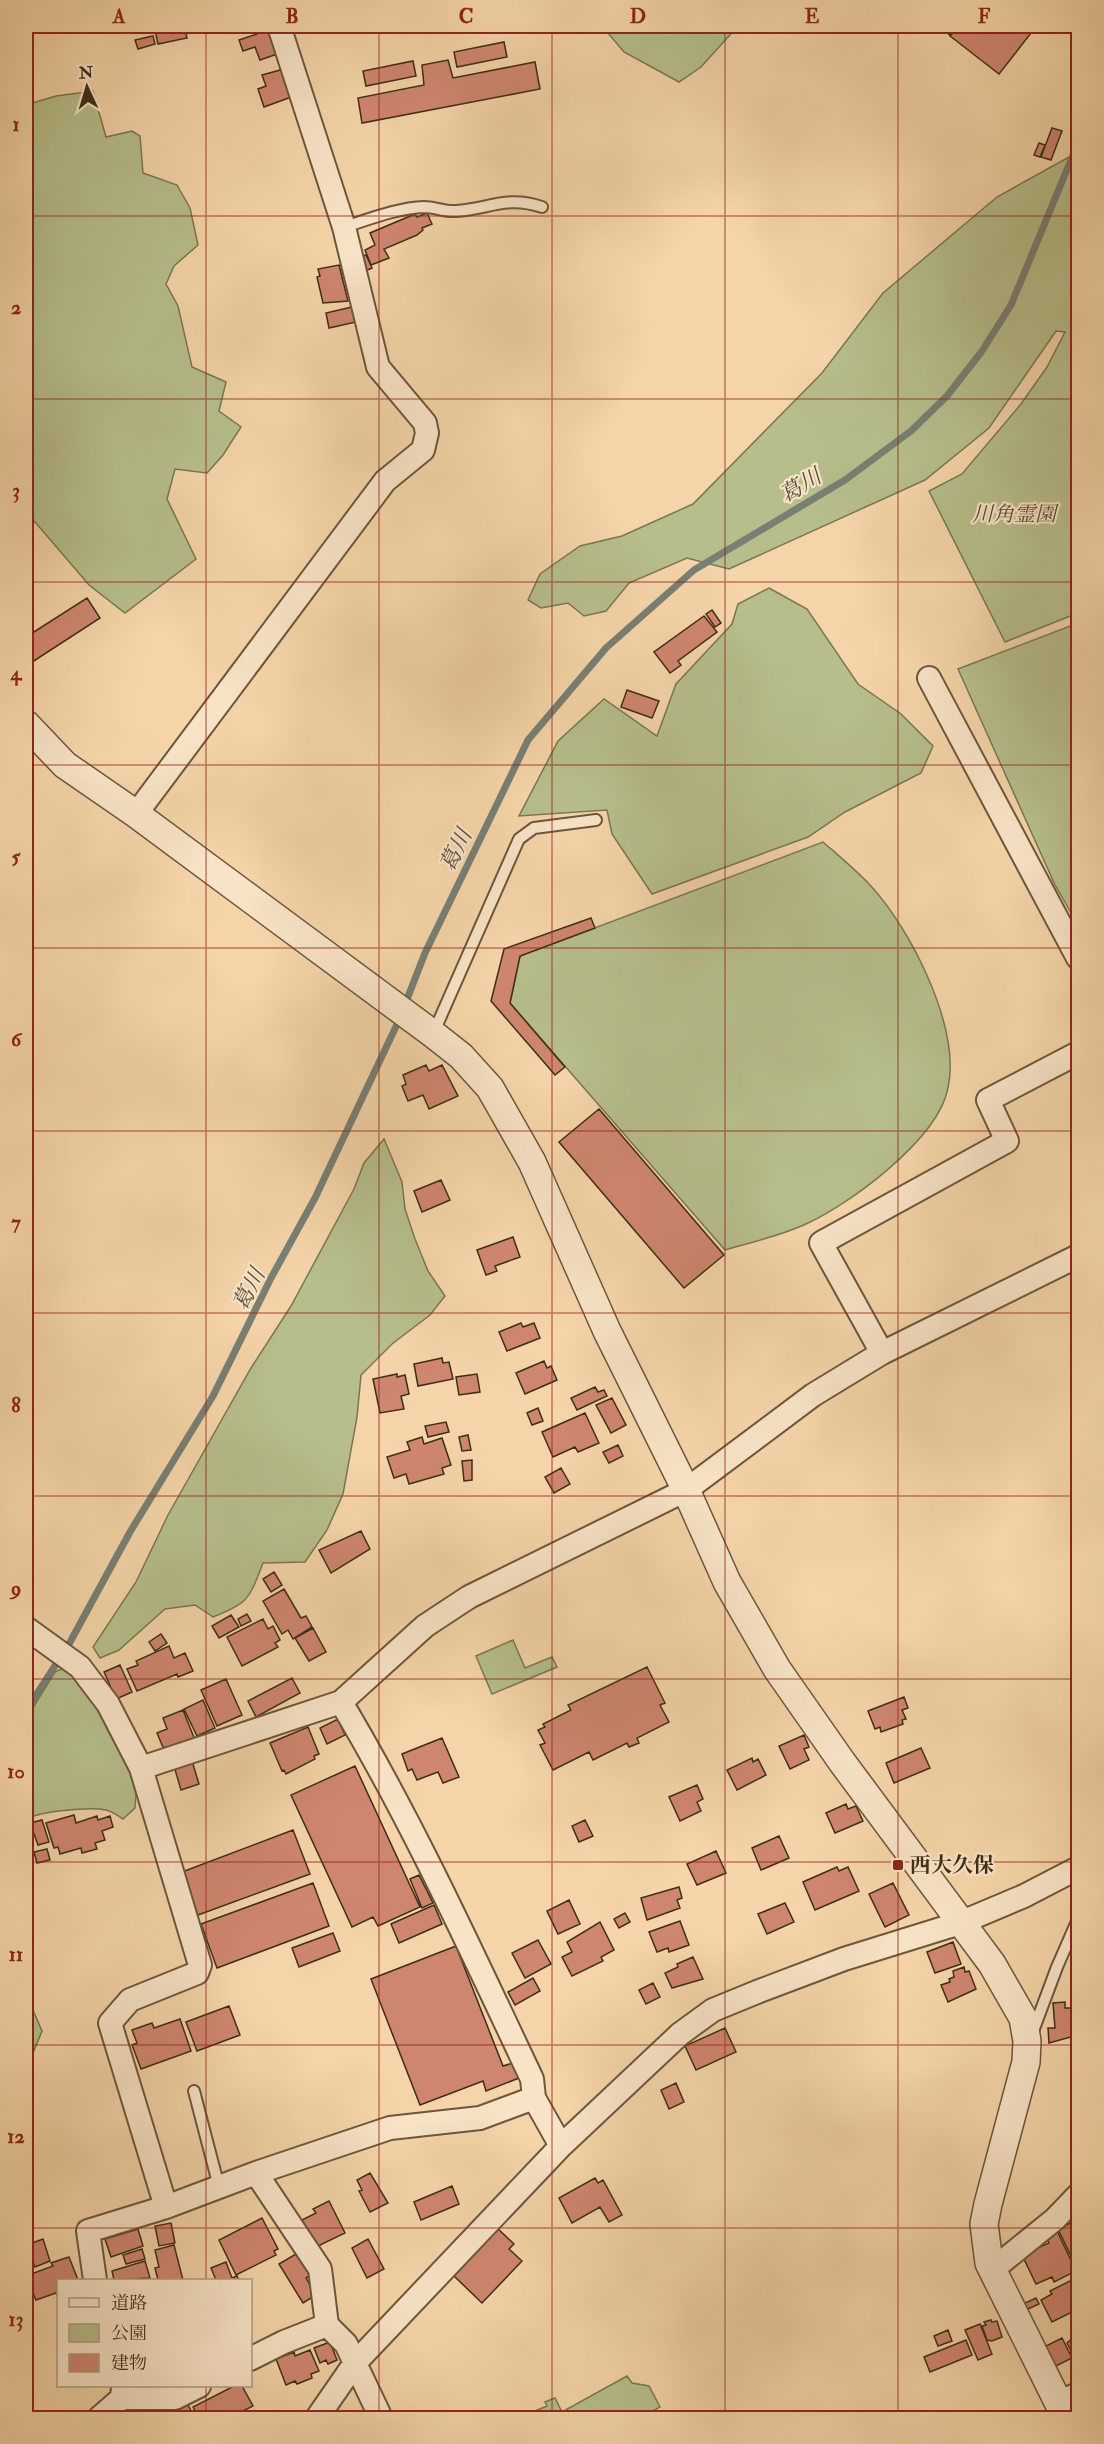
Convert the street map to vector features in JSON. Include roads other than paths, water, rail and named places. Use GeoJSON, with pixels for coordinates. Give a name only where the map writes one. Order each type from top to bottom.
{"type":"FeatureCollection","features":[{"type":"Feature","properties":{"kind":"street"},"geometry":{"type":"LineString","coordinates":[[136,814],[385,481],[423,450],[427,433],[424,423],[378,367],[344,227],[279,26]]}},
{"type":"Feature","properties":{"kind":"street"},"geometry":{"type":"LineString","coordinates":[[929,678],[1078,958]]}},
{"type":"Feature","properties":{"kind":"street"},"geometry":{"type":"LineString","coordinates":[[26,724],[65,765],[136,814],[428,1030],[461,1056],[490,1088],[532,1162],[607,1331],[686,1490],[727,1581],[777,1669],[992,1964],[1019,2008],[1026,2031],[1026,2062],[1002,2146],[984,2224],[984,2244],[992,2270],[1067,2405]]}},
{"type":"Feature","properties":{"kind":"street"},"geometry":{"type":"LineString","coordinates":[[882,1353],[821,1243],[1008,1141],[988,1100],[1078,1053]]}},
{"type":"Feature","properties":{"kind":"street"},"geometry":{"type":"LineString","coordinates":[[141,1768],[341,1702],[425,1626],[469,1597],[686,1490],[813,1395],[882,1353],[1078,1256]]}},
{"type":"Feature","properties":{"kind":"street"},"geometry":{"type":"LineString","coordinates":[[26,1628],[80,1667],[100,1691],[141,1768],[200,1965],[197,1972],[130,2000],[110,2023],[166,2207]]}},
{"type":"Feature","properties":{"kind":"street"},"geometry":{"type":"LineString","coordinates":[[341,1702],[372,1753],[459,1926],[532,2079],[534,2098],[561,2146]]}},
{"type":"Feature","properties":{"kind":"street"},"geometry":{"type":"LineString","coordinates":[[317,2418],[355,2363],[561,2146],[680,2034],[713,2010],[807,1972],[960,1923],[1024,1896],[1078,1868]]}},
{"type":"Feature","properties":{"kind":"street"},"geometry":{"type":"LineString","coordinates":[[95,2279],[88,2231],[166,2207],[256,2173],[390,2128],[480,2118],[534,2098]]}},
{"type":"Feature","properties":{"kind":"street"},"geometry":{"type":"LineString","coordinates":[[256,2173],[320,2269],[327,2325],[346,2344],[381,2418]]}},
{"type":"Feature","properties":{"kind":"street"},"geometry":{"type":"LineString","coordinates":[[992,2270],[1055,2219],[1078,2195]]}},
{"type":"Feature","properties":{"kind":"street"},"geometry":{"type":"LineString","coordinates":[[252,2358],[327,2325]]}},
{"type":"Feature","properties":{"kind":"street"},"geometry":{"type":"LineString","coordinates":[[99,2418],[122,2392],[175,2398],[195,2387]]}},
{"type":"Feature","properties":{"kind":"lane"},"geometry":{"type":"LineString","coordinates":[[344,227],[411,207],[428,207],[456,212],[502,202],[523,201],[542,207]]}},
{"type":"Feature","properties":{"kind":"lane"},"geometry":{"type":"LineString","coordinates":[[428,1030],[519,839],[534,828],[596,820]]}},
{"type":"Feature","properties":{"kind":"lane"},"geometry":{"type":"LineString","coordinates":[[1027,2048],[1056,1967],[1078,1919]]}},
{"type":"Feature","properties":{"kind":"lane"},"geometry":{"type":"LineString","coordinates":[[194,2091],[219,2187]]}},
{"type":"Feature","properties":{"kind":"waterway","name":"葛川"},"geometry":{"type":"LineString","coordinates":[[404,1007],[425,953],[528,740],[606,648],[694,570],[845,480],[911,431],[947,396],[982,351],[1011,305],[1078,143]]}},
{"type":"Feature","properties":{"kind":"waterway","name":"葛川"},"geometry":{"type":"LineString","coordinates":[[26,1711],[69,1644],[130,1532],[213,1396],[271,1278],[315,1198],[400,1018]]}},
{"type":"Feature","properties":{"kind":"place","name":"西大久保"},"geometry":{"type":"Point","coordinates":[898,1865]}},
{"type":"Feature","properties":{"kind":"park label","name":"川角霊園"},"geometry":{"type":"Point","coordinates":[1014,514]}}]}
